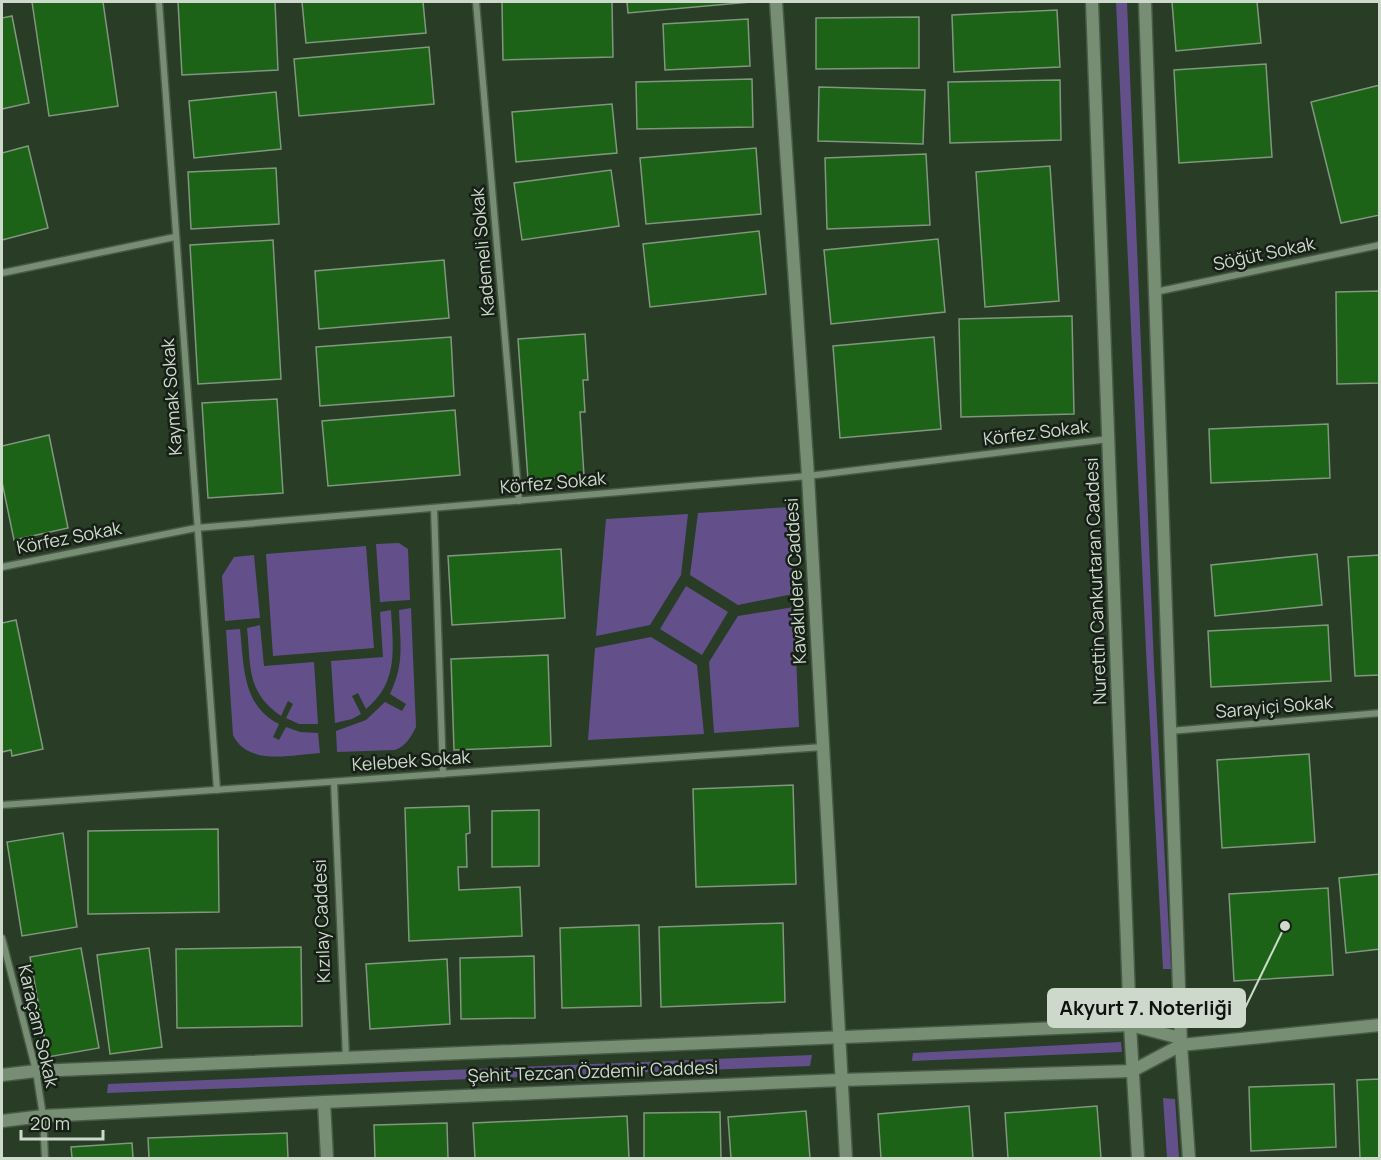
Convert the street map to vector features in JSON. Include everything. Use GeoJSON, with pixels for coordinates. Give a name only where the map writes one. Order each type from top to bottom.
{"type":"FeatureCollection","features":[{"type":"Feature","properties":{"kind":"street","name":"Kaymak Sokak"},"geometry":{"type":"LineString","coordinates":[[159,2],[217,790]]}},
{"type":"Feature","properties":{"kind":"street","name":"Kademeli Sokak"},"geometry":{"type":"LineString","coordinates":[[476,2],[519,501]]}},
{"type":"Feature","properties":{"kind":"street","name":"Kavaklıdere Caddesi"},"geometry":{"type":"LineString","coordinates":[[776,2],[808,476],[846,1158]]}},
{"type":"Feature","properties":{"kind":"street","name":"Nurettin Cankurtaran Caddesi"},"geometry":{"type":"LineString","coordinates":[[1092,2],[1130,1025],[1138,1158]]}},
{"type":"Feature","properties":{"kind":"street"},"geometry":{"type":"LineString","coordinates":[[1145,2],[1181,1042],[1189,1158]]}},
{"type":"Feature","properties":{"kind":"street"},"geometry":{"type":"LineString","coordinates":[[2,273],[175,237]]}},
{"type":"Feature","properties":{"kind":"street","name":"Söğüt Sokak"},"geometry":{"type":"LineString","coordinates":[[1155,292],[1380,245]]}},
{"type":"Feature","properties":{"kind":"street","name":"Körfez Sokak"},"geometry":{"type":"LineString","coordinates":[[2,567],[196,528],[808,476],[1110,439]]}},
{"type":"Feature","properties":{"kind":"street"},"geometry":{"type":"LineString","coordinates":[[434,508],[443,774]]}},
{"type":"Feature","properties":{"kind":"street","name":"Sarayiçi Sokak"},"geometry":{"type":"LineString","coordinates":[[1170,731],[1380,713]]}},
{"type":"Feature","properties":{"kind":"street","name":"Kelebek Sokak"},"geometry":{"type":"LineString","coordinates":[[2,805],[823,747]]}},
{"type":"Feature","properties":{"kind":"street","name":"Kızılay Caddesi"},"geometry":{"type":"LineString","coordinates":[[334,782],[346,1058]]}},
{"type":"Feature","properties":{"kind":"street","name":"Karaçam Sokak"},"geometry":{"type":"LineString","coordinates":[[2,938],[36,1071],[43,1116],[45,1158]]}},
{"type":"Feature","properties":{"kind":"street","name":"Şehit Tezcan Özdemir Caddesi"},"geometry":{"type":"LineString","coordinates":[[2,1075],[36,1071],[1130,1025],[1181,1042]]}},
{"type":"Feature","properties":{"kind":"street"},"geometry":{"type":"LineString","coordinates":[[1181,1042],[1380,1025]]}},
{"type":"Feature","properties":{"kind":"street","name":"Şehit Tezcan Özdemir Caddesi"},"geometry":{"type":"LineString","coordinates":[[2,1121],[43,1116],[324,1102],[841,1080],[1132,1071],[1181,1042]]}},
{"type":"Feature","properties":{"kind":"street"},"geometry":{"type":"LineString","coordinates":[[324,1102],[327,1158]]}},
{"type":"Feature","properties":{"kind":"shaded area"},"geometry":{"type":"Polygon","coordinates":[[[1116,2],[1127,2],[1154,666],[1171,969],[1163,969],[1116,2]]]}},
{"type":"Feature","properties":{"kind":"shaded area"},"geometry":{"type":"Polygon","coordinates":[[[789,507],[793,594],[738,605],[690,575],[698,513],[789,507]]]}},
{"type":"Feature","properties":{"kind":"shaded area"},"geometry":{"type":"Polygon","coordinates":[[[688,514],[681,575],[650,625],[596,636],[606,519],[688,514]]]}},
{"type":"Feature","properties":{"kind":"shaded area"},"geometry":{"type":"Polygon","coordinates":[[[399,543],[408,549],[410,600],[380,602],[376,544],[399,543]]]}},
{"type":"Feature","properties":{"kind":"shaded area"},"geometry":{"type":"Polygon","coordinates":[[[366,546],[374,648],[273,656],[266,554],[366,546]]]}},
{"type":"Feature","properties":{"kind":"shaded area"},"geometry":{"type":"Polygon","coordinates":[[[254,555],[260,618],[225,621],[222,576],[234,557],[254,555]]]}},
{"type":"Feature","properties":{"kind":"shaded area"},"geometry":{"type":"Polygon","coordinates":[[[686,586],[728,612],[702,655],[660,629],[686,586]]]}},
{"type":"Feature","properties":{"kind":"shaded area"},"geometry":{"type":"Polygon","coordinates":[[[794,607],[799,727],[714,733],[709,662],[738,616],[794,607]]]}},
{"type":"Feature","properties":{"kind":"shaded area"},"geometry":{"type":"Polygon","coordinates":[[[411,608],[416,727],[414,731],[405,744],[395,750],[337,752],[336,731],[366,720],[385,702],[402,711],[406,704],[390,694],[400,662],[399,610],[411,608]]]}},
{"type":"Feature","properties":{"kind":"shaded area"},"geometry":{"type":"Polygon","coordinates":[[[391,610],[392,664],[384,688],[377,699],[366,709],[358,693],[352,696],[361,714],[335,723],[331,661],[383,657],[380,612],[391,610]]]}},
{"type":"Feature","properties":{"kind":"shaded area"},"geometry":{"type":"Polygon","coordinates":[[[260,625],[264,666],[314,662],[318,724],[299,724],[286,718],[293,704],[288,701],[281,716],[261,697],[252,677],[247,628],[260,625]]]}},
{"type":"Feature","properties":{"kind":"shaded area"},"geometry":{"type":"Polygon","coordinates":[[[240,629],[244,670],[251,696],[267,716],[279,724],[273,737],[279,740],[286,727],[300,732],[318,733],[320,753],[259,755],[240,745],[233,735],[226,630],[240,629]]]}},
{"type":"Feature","properties":{"kind":"shaded area"},"geometry":{"type":"Polygon","coordinates":[[[651,637],[697,665],[704,734],[588,740],[595,648],[651,637]]]}},
{"type":"Feature","properties":{"kind":"shaded area"},"geometry":{"type":"Polygon","coordinates":[[[1121,1042],[1122,1052],[912,1061],[913,1053],[1121,1042]]]}},
{"type":"Feature","properties":{"kind":"shaded area"},"geometry":{"type":"Polygon","coordinates":[[[812,1055],[810,1066],[107,1093],[108,1084],[812,1055]]]}},
{"type":"Feature","properties":{"kind":"shaded area"},"geometry":{"type":"Polygon","coordinates":[[[1163,1098],[1175,1099],[1179,1158],[1167,1158],[1163,1098]]]}},
{"type":"Feature","properties":{"kind":"building"},"geometry":{"type":"Polygon","coordinates":[[[32,2],[103,2],[118,106],[49,116],[32,2]]]}},
{"type":"Feature","properties":{"kind":"building"},"geometry":{"type":"Polygon","coordinates":[[[178,2],[275,2],[278,70],[182,75],[178,2]]]}},
{"type":"Feature","properties":{"kind":"building"},"geometry":{"type":"Polygon","coordinates":[[[302,2],[423,2],[426,33],[306,43],[302,2]]]}},
{"type":"Feature","properties":{"kind":"building"},"geometry":{"type":"Polygon","coordinates":[[[502,2],[612,2],[613,57],[503,60],[502,2]]]}},
{"type":"Feature","properties":{"kind":"building"},"geometry":{"type":"Polygon","coordinates":[[[627,2],[751,2],[628,13],[627,2]]]}},
{"type":"Feature","properties":{"kind":"building"},"geometry":{"type":"Polygon","coordinates":[[[1172,2],[1257,2],[1261,43],[1176,51],[1172,2]]]}},
{"type":"Feature","properties":{"kind":"building"},"geometry":{"type":"Polygon","coordinates":[[[1057,10],[1060,67],[954,72],[952,15],[1057,10]]]}},
{"type":"Feature","properties":{"kind":"building"},"geometry":{"type":"Polygon","coordinates":[[[12,16],[29,103],[2,109],[2,18],[12,16]]]}},
{"type":"Feature","properties":{"kind":"building"},"geometry":{"type":"Polygon","coordinates":[[[919,17],[919,68],[816,69],[816,18],[919,17]]]}},
{"type":"Feature","properties":{"kind":"building"},"geometry":{"type":"Polygon","coordinates":[[[748,19],[750,66],[665,70],[663,24],[748,19]]]}},
{"type":"Feature","properties":{"kind":"building"},"geometry":{"type":"Polygon","coordinates":[[[429,47],[434,104],[299,116],[294,59],[429,47]]]}},
{"type":"Feature","properties":{"kind":"building"},"geometry":{"type":"Polygon","coordinates":[[[1266,64],[1272,157],[1179,163],[1174,70],[1266,64]]]}},
{"type":"Feature","properties":{"kind":"building"},"geometry":{"type":"Polygon","coordinates":[[[752,79],[753,127],[637,129],[636,82],[752,79]]]}},
{"type":"Feature","properties":{"kind":"building"},"geometry":{"type":"Polygon","coordinates":[[[1060,80],[1061,140],[950,143],[948,82],[1060,80]]]}},
{"type":"Feature","properties":{"kind":"building"},"geometry":{"type":"Polygon","coordinates":[[[1380,85],[1380,215],[1341,223],[1311,102],[1380,85]]]}},
{"type":"Feature","properties":{"kind":"building"},"geometry":{"type":"Polygon","coordinates":[[[819,87],[925,90],[923,144],[818,141],[819,87]]]}},
{"type":"Feature","properties":{"kind":"building"},"geometry":{"type":"Polygon","coordinates":[[[276,92],[281,149],[194,158],[189,101],[276,92]]]}},
{"type":"Feature","properties":{"kind":"building"},"geometry":{"type":"Polygon","coordinates":[[[612,104],[617,153],[516,162],[512,112],[612,104]]]}},
{"type":"Feature","properties":{"kind":"building"},"geometry":{"type":"Polygon","coordinates":[[[28,146],[48,228],[2,240],[2,153],[28,146]]]}},
{"type":"Feature","properties":{"kind":"building"},"geometry":{"type":"Polygon","coordinates":[[[756,148],[761,214],[646,224],[640,158],[756,148]]]}},
{"type":"Feature","properties":{"kind":"building"},"geometry":{"type":"Polygon","coordinates":[[[926,154],[930,225],[827,229],[825,158],[926,154]]]}},
{"type":"Feature","properties":{"kind":"building"},"geometry":{"type":"Polygon","coordinates":[[[1050,166],[1059,301],[985,307],[976,172],[1050,166]]]}},
{"type":"Feature","properties":{"kind":"building"},"geometry":{"type":"Polygon","coordinates":[[[276,168],[279,224],[191,229],[188,172],[276,168]]]}},
{"type":"Feature","properties":{"kind":"building"},"geometry":{"type":"Polygon","coordinates":[[[611,170],[619,226],[522,240],[514,183],[611,170]]]}},
{"type":"Feature","properties":{"kind":"building"},"geometry":{"type":"Polygon","coordinates":[[[759,231],[766,294],[650,307],[643,244],[759,231]]]}},
{"type":"Feature","properties":{"kind":"building"},"geometry":{"type":"Polygon","coordinates":[[[938,239],[945,312],[831,324],[824,250],[938,239]]]}},
{"type":"Feature","properties":{"kind":"building"},"geometry":{"type":"Polygon","coordinates":[[[273,240],[281,379],[198,384],[190,245],[273,240]]]}},
{"type":"Feature","properties":{"kind":"building"},"geometry":{"type":"Polygon","coordinates":[[[444,260],[449,318],[319,329],[315,271],[444,260]]]}},
{"type":"Feature","properties":{"kind":"building"},"geometry":{"type":"Polygon","coordinates":[[[1380,291],[1380,383],[1337,384],[1336,292],[1380,291]]]}},
{"type":"Feature","properties":{"kind":"building"},"geometry":{"type":"Polygon","coordinates":[[[1072,316],[1074,414],[961,417],[959,319],[1072,316]]]}},
{"type":"Feature","properties":{"kind":"building"},"geometry":{"type":"Polygon","coordinates":[[[585,334],[588,380],[583,380],[585,412],[580,412],[584,476],[528,480],[518,339],[585,334]]]}},
{"type":"Feature","properties":{"kind":"building"},"geometry":{"type":"Polygon","coordinates":[[[451,337],[454,396],[320,406],[316,347],[451,337]]]}},
{"type":"Feature","properties":{"kind":"building"},"geometry":{"type":"Polygon","coordinates":[[[934,337],[941,429],[840,438],[833,346],[934,337]]]}},
{"type":"Feature","properties":{"kind":"building"},"geometry":{"type":"Polygon","coordinates":[[[277,399],[283,493],[208,498],[202,403],[277,399]]]}},
{"type":"Feature","properties":{"kind":"building"},"geometry":{"type":"Polygon","coordinates":[[[455,410],[460,475],[328,486],[322,421],[455,410]]]}},
{"type":"Feature","properties":{"kind":"building"},"geometry":{"type":"Polygon","coordinates":[[[1328,424],[1330,478],[1211,483],[1209,429],[1328,424]]]}},
{"type":"Feature","properties":{"kind":"building"},"geometry":{"type":"Polygon","coordinates":[[[49,435],[68,528],[14,540],[2,482],[2,446],[49,435]]]}},
{"type":"Feature","properties":{"kind":"building"},"geometry":{"type":"Polygon","coordinates":[[[561,549],[565,618],[452,625],[448,556],[561,549]]]}},
{"type":"Feature","properties":{"kind":"building"},"geometry":{"type":"Polygon","coordinates":[[[1317,554],[1322,605],[1215,616],[1211,565],[1317,554]]]}},
{"type":"Feature","properties":{"kind":"building"},"geometry":{"type":"Polygon","coordinates":[[[1380,555],[1380,675],[1355,676],[1348,557],[1380,555]]]}},
{"type":"Feature","properties":{"kind":"building"},"geometry":{"type":"Polygon","coordinates":[[[16,620],[43,749],[12,756],[11,750],[2,752],[2,623],[16,620]]]}},
{"type":"Feature","properties":{"kind":"building"},"geometry":{"type":"Polygon","coordinates":[[[1328,625],[1331,681],[1211,687],[1208,631],[1328,625]]]}},
{"type":"Feature","properties":{"kind":"building"},"geometry":{"type":"Polygon","coordinates":[[[548,655],[551,746],[454,750],[451,659],[548,655]]]}},
{"type":"Feature","properties":{"kind":"building"},"geometry":{"type":"Polygon","coordinates":[[[1309,754],[1315,842],[1222,848],[1217,760],[1309,754]]]}},
{"type":"Feature","properties":{"kind":"building"},"geometry":{"type":"Polygon","coordinates":[[[793,785],[796,884],[696,887],[693,789],[793,785]]]}},
{"type":"Feature","properties":{"kind":"building"},"geometry":{"type":"Polygon","coordinates":[[[469,806],[470,833],[466,834],[467,867],[458,867],[459,890],[520,887],[522,936],[409,941],[405,808],[469,806]]]}},
{"type":"Feature","properties":{"kind":"building"},"geometry":{"type":"Polygon","coordinates":[[[539,810],[539,866],[492,867],[492,811],[539,810]]]}},
{"type":"Feature","properties":{"kind":"building"},"geometry":{"type":"Polygon","coordinates":[[[218,829],[219,912],[88,914],[88,831],[218,829]]]}},
{"type":"Feature","properties":{"kind":"building"},"geometry":{"type":"Polygon","coordinates":[[[63,833],[77,927],[22,936],[7,842],[63,833]]]}},
{"type":"Feature","properties":{"kind":"building"},"geometry":{"type":"Polygon","coordinates":[[[1380,874],[1380,949],[1346,953],[1339,878],[1380,874]]]}},
{"type":"Feature","properties":{"kind":"building"},"geometry":{"type":"Polygon","coordinates":[[[1328,888],[1333,975],[1234,981],[1229,894],[1328,888]]]}},
{"type":"Feature","properties":{"kind":"building"},"geometry":{"type":"Polygon","coordinates":[[[783,923],[785,1002],[661,1007],[659,927],[783,923]]]}},
{"type":"Feature","properties":{"kind":"building"},"geometry":{"type":"Polygon","coordinates":[[[639,925],[641,1006],[562,1008],[560,928],[639,925]]]}},
{"type":"Feature","properties":{"kind":"building"},"geometry":{"type":"Polygon","coordinates":[[[301,947],[302,1026],[177,1028],[176,949],[301,947]]]}},
{"type":"Feature","properties":{"kind":"building"},"geometry":{"type":"Polygon","coordinates":[[[81,948],[99,1048],[48,1057],[30,957],[81,948]]]}},
{"type":"Feature","properties":{"kind":"building"},"geometry":{"type":"Polygon","coordinates":[[[149,948],[162,1047],[110,1054],[97,955],[149,948]]]}},
{"type":"Feature","properties":{"kind":"building"},"geometry":{"type":"Polygon","coordinates":[[[534,956],[535,1018],[461,1019],[460,958],[534,956]]]}},
{"type":"Feature","properties":{"kind":"building"},"geometry":{"type":"Polygon","coordinates":[[[447,959],[450,1024],[370,1029],[366,964],[447,959]]]}},
{"type":"Feature","properties":{"kind":"building"},"geometry":{"type":"Polygon","coordinates":[[[1380,1079],[1380,1158],[1360,1158],[1357,1080],[1380,1079]]]}},
{"type":"Feature","properties":{"kind":"building"},"geometry":{"type":"Polygon","coordinates":[[[1334,1084],[1336,1147],[1251,1151],[1249,1087],[1334,1084]]]}},
{"type":"Feature","properties":{"kind":"building"},"geometry":{"type":"Polygon","coordinates":[[[969,1106],[973,1158],[881,1158],[878,1114],[969,1106]]]}},
{"type":"Feature","properties":{"kind":"building"},"geometry":{"type":"Polygon","coordinates":[[[1097,1106],[1101,1158],[1008,1158],[1005,1113],[1097,1106]]]}},
{"type":"Feature","properties":{"kind":"building"},"geometry":{"type":"Polygon","coordinates":[[[806,1111],[810,1158],[731,1158],[728,1117],[806,1111]]]}},
{"type":"Feature","properties":{"kind":"building"},"geometry":{"type":"Polygon","coordinates":[[[720,1112],[721,1158],[644,1158],[644,1113],[720,1112]]]}},
{"type":"Feature","properties":{"kind":"building"},"geometry":{"type":"Polygon","coordinates":[[[627,1116],[629,1158],[475,1158],[473,1123],[627,1116]]]}},
{"type":"Feature","properties":{"kind":"building"},"geometry":{"type":"Polygon","coordinates":[[[447,1123],[448,1158],[375,1158],[374,1125],[447,1123]]]}},
{"type":"Feature","properties":{"kind":"building"},"geometry":{"type":"Polygon","coordinates":[[[287,1133],[288,1158],[149,1158],[148,1138],[287,1133]]]}},
{"type":"Feature","properties":{"kind":"building"},"geometry":{"type":"Polygon","coordinates":[[[132,1143],[133,1158],[72,1158],[71,1147],[132,1143]]]}},
{"type":"Feature","properties":{"kind":"place","name":"Akyurt 7. Noterliği"},"geometry":{"type":"Point","coordinates":[1285,926]}}]}
